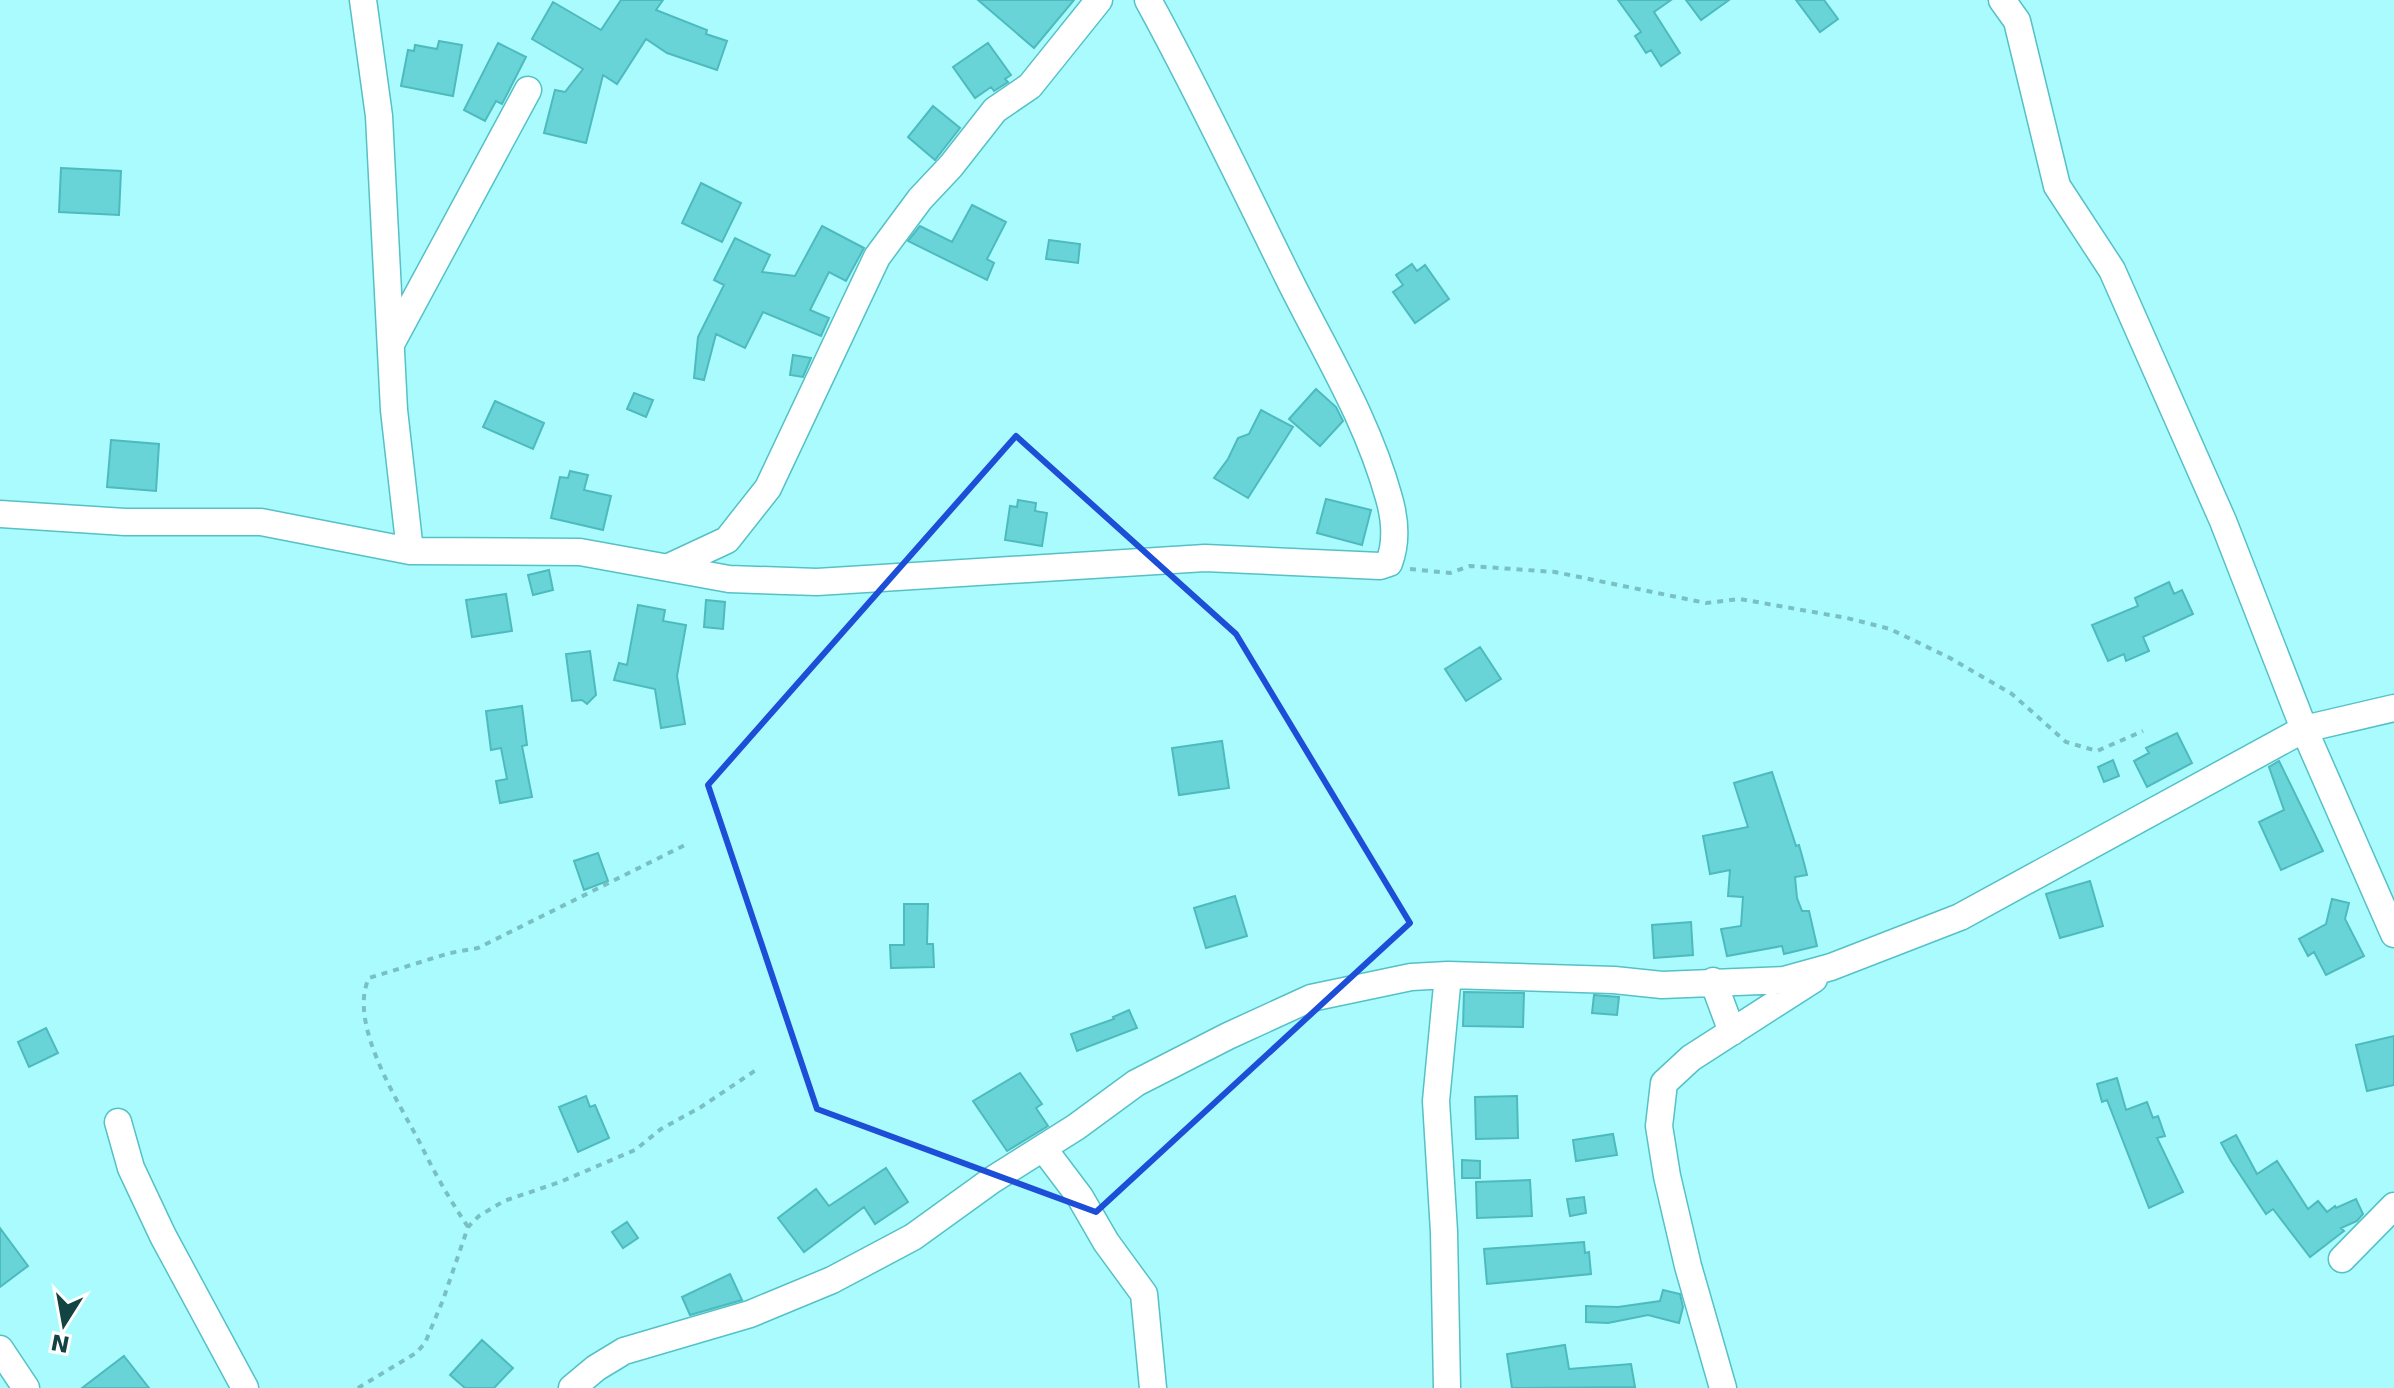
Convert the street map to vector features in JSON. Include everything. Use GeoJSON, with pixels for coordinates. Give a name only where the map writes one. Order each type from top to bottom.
{"type":"FeatureCollection","features":[{"type":"Feature","properties":{"kind":"street"},"geometry":{"type":"LineString","coordinates":[[363,0],[379,116],[394,410],[410,551]]}},
{"type":"Feature","properties":{"kind":"street"},"geometry":{"type":"LineString","coordinates":[[669,567],[727,540],[768,488],[877,257],[920,199],[951,166],[995,110],[1030,86],[1099,0]]}},
{"type":"Feature","properties":{"kind":"street"},"geometry":{"type":"LineString","coordinates":[[0,514],[125,522],[261,522],[410,551],[580,552],[729,579],[817,582],[1205,558],[1380,566],[1389,563],[1394,527],[1390,500],[1360,416],[1288,278],[1193,81],[1148,0]]}},
{"type":"Feature","properties":{"kind":"street"},"geometry":{"type":"LineString","coordinates":[[2002,0],[2017,21],[2057,186],[2112,270],[2223,521],[2304,729],[2394,934]]}},
{"type":"Feature","properties":{"kind":"street"},"geometry":{"type":"LineString","coordinates":[[391,344],[528,90]]}},
{"type":"Feature","properties":{"kind":"street"},"geometry":{"type":"LineString","coordinates":[[572,1388],[624,1351],[750,1314],[832,1280],[913,1237],[1136,1083],[1311,998],[1411,977],[1448,975],[1614,980],[1662,985],[1784,980],[1831,967],[1960,917],[2304,729],[2394,708]]}},
{"type":"Feature","properties":{"kind":"street"},"geometry":{"type":"LineString","coordinates":[[1723,1388],[1688,1266],[1659,1126],[1664,1083],[1691,1058],[1831,967]]}},
{"type":"Feature","properties":{"kind":"street"},"geometry":{"type":"LineString","coordinates":[[1447,1388],[1444,1232],[1436,1101],[1448,975]]}},
{"type":"Feature","properties":{"kind":"street"},"geometry":{"type":"LineString","coordinates":[[1713,981],[1732,1032]]}},
{"type":"Feature","properties":{"kind":"street"},"geometry":{"type":"LineString","coordinates":[[118,1122],[131,1168],[163,1236],[245,1388]]}},
{"type":"Feature","properties":{"kind":"street"},"geometry":{"type":"LineString","coordinates":[[1043,1148],[1080,1197],[1106,1242],[1144,1294],[1153,1388]]}},
{"type":"Feature","properties":{"kind":"street"},"geometry":{"type":"LineString","coordinates":[[2342,1259],[2394,1206]]}},
{"type":"Feature","properties":{"kind":"street"},"geometry":{"type":"LineString","coordinates":[[0,1349],[26,1388]]}},
{"type":"Feature","properties":{"kind":"path"},"geometry":{"type":"LineString","coordinates":[[1389,563],[1410,569],[1450,573],[1470,566],[1555,572],[1706,603],[1740,599],[1847,618],[1890,629],[1950,658],[2012,694],[2066,742],[2097,751],[2143,731]]}},
{"type":"Feature","properties":{"kind":"path"},"geometry":{"type":"LineString","coordinates":[[468,1227],[434,1172],[391,1091],[373,1048],[363,991],[369,978],[450,953],[478,948],[687,844]]}},
{"type":"Feature","properties":{"kind":"path"},"geometry":{"type":"LineString","coordinates":[[358,1388],[416,1353],[425,1343],[468,1227],[504,1201],[560,1182],[635,1150],[661,1129],[701,1107],[756,1070]]}},
{"type":"Feature","properties":{"kind":"highlighted area"},"geometry":{"type":"Polygon","coordinates":[[[1016,436],[1236,634],[1410,923],[1096,1212],[817,1109],[708,785],[1016,436]]]}},
{"type":"Feature","properties":{"kind":"building"},"geometry":{"type":"Polygon","coordinates":[[[621,0],[663,0],[656,10],[727,41],[717,70],[667,53],[646,39],[617,84],[603,75],[586,143],[544,133],[555,90],[565,92],[583,69],[532,39],[553,2],[601,30],[621,0]]]}},
{"type":"Feature","properties":{"kind":"building"},"geometry":{"type":"Polygon","coordinates":[[[978,0],[1074,0],[1034,48],[978,0]]]}},
{"type":"Feature","properties":{"kind":"building"},"geometry":{"type":"Polygon","coordinates":[[[1618,0],[1671,0],[1654,12],[1680,53],[1661,66],[1651,50],[1646,53],[1635,36],[1641,32],[1618,0]]]}},
{"type":"Feature","properties":{"kind":"building"},"geometry":{"type":"Polygon","coordinates":[[[1686,0],[1729,0],[1701,20],[1686,0]]]}},
{"type":"Feature","properties":{"kind":"building"},"geometry":{"type":"Polygon","coordinates":[[[1796,0],[1824,0],[1838,19],[1820,32],[1796,0]]]}},
{"type":"Feature","properties":{"kind":"building"},"geometry":{"type":"Polygon","coordinates":[[[439,41],[462,45],[453,96],[401,86],[408,50],[414,51],[415,45],[437,49],[439,41]]]}},
{"type":"Feature","properties":{"kind":"building"},"geometry":{"type":"Polygon","coordinates":[[[498,43],[526,57],[502,104],[496,101],[485,121],[464,110],[498,43]]]}},
{"type":"Feature","properties":{"kind":"building"},"geometry":{"type":"Polygon","coordinates":[[[988,43],[1011,75],[1005,79],[1008,82],[994,91],[991,87],[975,98],[953,67],[988,43]]]}},
{"type":"Feature","properties":{"kind":"building"},"geometry":{"type":"Polygon","coordinates":[[[933,106],[960,128],[935,160],[908,137],[933,106]]]}},
{"type":"Feature","properties":{"kind":"building"},"geometry":{"type":"Polygon","coordinates":[[[61,168],[121,171],[119,215],[59,212],[61,168]]]}},
{"type":"Feature","properties":{"kind":"building"},"geometry":{"type":"Polygon","coordinates":[[[701,183],[741,203],[722,242],[682,223],[701,183]]]}},
{"type":"Feature","properties":{"kind":"building"},"geometry":{"type":"Polygon","coordinates":[[[972,205],[1006,222],[987,259],[994,263],[987,280],[908,241],[920,226],[952,242],[972,205]]]}},
{"type":"Feature","properties":{"kind":"building"},"geometry":{"type":"Polygon","coordinates":[[[822,226],[864,248],[846,281],[829,272],[810,310],[829,318],[821,336],[763,312],[745,348],[716,334],[704,380],[694,378],[698,337],[724,285],[714,280],[735,238],[770,255],[762,272],[795,276],[822,226]]]}},
{"type":"Feature","properties":{"kind":"building"},"geometry":{"type":"Polygon","coordinates":[[[1049,240],[1080,244],[1078,263],[1046,259],[1049,240]]]}},
{"type":"Feature","properties":{"kind":"building"},"geometry":{"type":"Polygon","coordinates":[[[1412,264],[1417,271],[1425,265],[1449,299],[1415,323],[1393,292],[1403,285],[1396,275],[1412,264]]]}},
{"type":"Feature","properties":{"kind":"building"},"geometry":{"type":"Polygon","coordinates":[[[793,355],[811,358],[803,377],[790,375],[793,355]]]}},
{"type":"Feature","properties":{"kind":"building"},"geometry":{"type":"Polygon","coordinates":[[[1316,389],[1336,407],[1343,421],[1320,446],[1289,419],[1316,389]]]}},
{"type":"Feature","properties":{"kind":"building"},"geometry":{"type":"Polygon","coordinates":[[[634,393],[653,400],[646,417],[627,409],[634,393]]]}},
{"type":"Feature","properties":{"kind":"building"},"geometry":{"type":"Polygon","coordinates":[[[495,401],[544,423],[533,449],[483,427],[495,401]]]}},
{"type":"Feature","properties":{"kind":"building"},"geometry":{"type":"Polygon","coordinates":[[[1261,410],[1293,427],[1248,498],[1214,478],[1238,438],[1249,434],[1261,410]]]}},
{"type":"Feature","properties":{"kind":"building"},"geometry":{"type":"Polygon","coordinates":[[[111,440],[159,444],[156,491],[107,487],[111,440]]]}},
{"type":"Feature","properties":{"kind":"building"},"geometry":{"type":"Polygon","coordinates":[[[570,471],[588,475],[584,490],[611,496],[603,530],[551,518],[560,477],[568,478],[570,471]]]}},
{"type":"Feature","properties":{"kind":"building"},"geometry":{"type":"Polygon","coordinates":[[[1326,499],[1371,510],[1362,545],[1317,533],[1326,499]]]}},
{"type":"Feature","properties":{"kind":"building"},"geometry":{"type":"Polygon","coordinates":[[[1018,500],[1036,503],[1035,511],[1047,513],[1042,546],[1005,540],[1010,506],[1017,507],[1018,500]]]}},
{"type":"Feature","properties":{"kind":"building"},"geometry":{"type":"Polygon","coordinates":[[[549,570],[553,590],[533,595],[528,575],[549,570]]]}},
{"type":"Feature","properties":{"kind":"building"},"geometry":{"type":"Polygon","coordinates":[[[2169,582],[2174,594],[2182,590],[2193,614],[2143,637],[2149,651],[2126,661],[2124,654],[2108,661],[2092,625],[2138,606],[2135,598],[2169,582]]]}},
{"type":"Feature","properties":{"kind":"building"},"geometry":{"type":"Polygon","coordinates":[[[506,594],[512,631],[472,637],[466,600],[506,594]]]}},
{"type":"Feature","properties":{"kind":"building"},"geometry":{"type":"Polygon","coordinates":[[[706,600],[725,602],[723,629],[704,627],[706,600]]]}},
{"type":"Feature","properties":{"kind":"building"},"geometry":{"type":"Polygon","coordinates":[[[638,605],[665,610],[663,621],[686,625],[677,676],[685,724],[661,728],[655,689],[614,680],[619,663],[627,665],[638,605]]]}},
{"type":"Feature","properties":{"kind":"building"},"geometry":{"type":"Polygon","coordinates":[[[1480,647],[1501,679],[1466,701],[1445,669],[1480,647]]]}},
{"type":"Feature","properties":{"kind":"building"},"geometry":{"type":"Polygon","coordinates":[[[590,651],[596,695],[587,704],[582,700],[572,701],[566,654],[590,651]]]}},
{"type":"Feature","properties":{"kind":"building"},"geometry":{"type":"Polygon","coordinates":[[[522,706],[527,745],[522,746],[532,797],[500,803],[496,781],[507,779],[501,748],[491,750],[486,711],[522,706]]]}},
{"type":"Feature","properties":{"kind":"building"},"geometry":{"type":"Polygon","coordinates":[[[2177,733],[2192,763],[2147,787],[2134,761],[2149,753],[2146,748],[2177,733]]]}},
{"type":"Feature","properties":{"kind":"building"},"geometry":{"type":"Polygon","coordinates":[[[1222,741],[1229,788],[1179,795],[1172,748],[1222,741]]]}},
{"type":"Feature","properties":{"kind":"building"},"geometry":{"type":"Polygon","coordinates":[[[2113,760],[2119,776],[2104,782],[2098,767],[2113,760]]]}},
{"type":"Feature","properties":{"kind":"building"},"geometry":{"type":"Polygon","coordinates":[[[2279,761],[2323,851],[2281,870],[2259,822],[2284,810],[2269,767],[2279,761]]]}},
{"type":"Feature","properties":{"kind":"building"},"geometry":{"type":"Polygon","coordinates":[[[1772,772],[1804,863],[1807,875],[1795,877],[1797,898],[1802,911],[1809,911],[1817,946],[1784,954],[1782,946],[1727,956],[1721,929],[1741,926],[1743,897],[1728,896],[1730,870],[1710,874],[1703,836],[1748,827],[1734,783],[1772,772]]]}},
{"type":"Feature","properties":{"kind":"building"},"geometry":{"type":"Polygon","coordinates":[[[598,853],[608,881],[584,890],[574,861],[598,853]]]}},
{"type":"Feature","properties":{"kind":"building"},"geometry":{"type":"Polygon","coordinates":[[[2090,881],[2103,926],[2060,938],[2046,894],[2090,881]]]}},
{"type":"Feature","properties":{"kind":"building"},"geometry":{"type":"Polygon","coordinates":[[[1235,896],[1247,936],[1206,948],[1194,908],[1235,896]]]}},
{"type":"Feature","properties":{"kind":"building"},"geometry":{"type":"Polygon","coordinates":[[[2332,899],[2349,903],[2345,919],[2364,956],[2326,975],[2314,952],[2308,956],[2299,939],[2326,924],[2332,899]]]}},
{"type":"Feature","properties":{"kind":"building"},"geometry":{"type":"Polygon","coordinates":[[[904,904],[928,904],[927,944],[933,944],[934,967],[891,968],[890,945],[904,945],[904,904]]]}},
{"type":"Feature","properties":{"kind":"building"},"geometry":{"type":"Polygon","coordinates":[[[1691,922],[1693,955],[1654,958],[1652,925],[1691,922]]]}},
{"type":"Feature","properties":{"kind":"building"},"geometry":{"type":"Polygon","coordinates":[[[1464,992],[1524,993],[1523,1027],[1463,1026],[1464,992]]]}},
{"type":"Feature","properties":{"kind":"building"},"geometry":{"type":"Polygon","coordinates":[[[1594,995],[1619,997],[1617,1015],[1592,1013],[1594,995]]]}},
{"type":"Feature","properties":{"kind":"building"},"geometry":{"type":"Polygon","coordinates":[[[1129,1010],[1137,1028],[1077,1051],[1071,1034],[1114,1019],[1129,1010]]]}},
{"type":"Feature","properties":{"kind":"building"},"geometry":{"type":"Polygon","coordinates":[[[46,1028],[58,1053],[29,1067],[18,1042],[46,1028]]]}},
{"type":"Feature","properties":{"kind":"building"},"geometry":{"type":"Polygon","coordinates":[[[2394,1036],[2394,1085],[2367,1091],[2356,1045],[2394,1036]]]}},
{"type":"Feature","properties":{"kind":"building"},"geometry":{"type":"Polygon","coordinates":[[[1020,1073],[1042,1104],[1036,1108],[1048,1126],[1007,1151],[973,1101],[1020,1073]]]}},
{"type":"Feature","properties":{"kind":"building"},"geometry":{"type":"Polygon","coordinates":[[[2117,1078],[2126,1110],[2147,1102],[2153,1118],[2158,1116],[2165,1136],[2157,1138],[2183,1192],[2149,1208],[2107,1100],[2102,1102],[2097,1084],[2117,1078]]]}},
{"type":"Feature","properties":{"kind":"building"},"geometry":{"type":"Polygon","coordinates":[[[586,1096],[590,1107],[595,1105],[609,1138],[578,1152],[559,1107],[586,1096]]]}},
{"type":"Feature","properties":{"kind":"building"},"geometry":{"type":"Polygon","coordinates":[[[1517,1096],[1518,1138],[1476,1139],[1475,1097],[1517,1096]]]}},
{"type":"Feature","properties":{"kind":"building"},"geometry":{"type":"Polygon","coordinates":[[[1613,1134],[1617,1155],[1576,1161],[1573,1140],[1613,1134]]]}},
{"type":"Feature","properties":{"kind":"building"},"geometry":{"type":"Polygon","coordinates":[[[2236,1135],[2257,1174],[2277,1161],[2308,1209],[2318,1201],[2327,1212],[2356,1199],[2363,1214],[2357,1221],[2341,1228],[2344,1231],[2310,1257],[2273,1209],[2266,1214],[2231,1161],[2221,1143],[2236,1135]]]}},
{"type":"Feature","properties":{"kind":"building"},"geometry":{"type":"Polygon","coordinates":[[[1462,1160],[1480,1161],[1480,1178],[1462,1178],[1462,1160]]]}},
{"type":"Feature","properties":{"kind":"building"},"geometry":{"type":"Polygon","coordinates":[[[886,1168],[908,1202],[875,1224],[864,1207],[804,1252],[778,1218],[816,1189],[829,1206],[886,1168]]]}},
{"type":"Feature","properties":{"kind":"building"},"geometry":{"type":"Polygon","coordinates":[[[1530,1180],[1532,1216],[1477,1218],[1476,1182],[1530,1180]]]}},
{"type":"Feature","properties":{"kind":"building"},"geometry":{"type":"Polygon","coordinates":[[[1584,1197],[1586,1213],[1570,1216],[1567,1199],[1584,1197]]]}},
{"type":"Feature","properties":{"kind":"building"},"geometry":{"type":"Polygon","coordinates":[[[627,1222],[638,1238],[623,1248],[612,1232],[627,1222]]]}},
{"type":"Feature","properties":{"kind":"building"},"geometry":{"type":"Polygon","coordinates":[[[0,1228],[28,1266],[0,1287],[0,1228]]]}},
{"type":"Feature","properties":{"kind":"building"},"geometry":{"type":"Polygon","coordinates":[[[1584,1242],[1585,1253],[1589,1252],[1591,1274],[1487,1284],[1484,1249],[1584,1242]]]}},
{"type":"Feature","properties":{"kind":"building"},"geometry":{"type":"Polygon","coordinates":[[[730,1274],[742,1300],[690,1315],[682,1297],[730,1274]]]}},
{"type":"Feature","properties":{"kind":"building"},"geometry":{"type":"Polygon","coordinates":[[[1663,1290],[1680,1294],[1683,1307],[1679,1323],[1648,1315],[1608,1323],[1586,1322],[1586,1306],[1618,1307],[1660,1301],[1663,1290]]]}},
{"type":"Feature","properties":{"kind":"building"},"geometry":{"type":"Polygon","coordinates":[[[482,1340],[513,1368],[494,1388],[465,1388],[450,1375],[482,1340]]]}},
{"type":"Feature","properties":{"kind":"building"},"geometry":{"type":"Polygon","coordinates":[[[1565,1345],[1569,1369],[1631,1364],[1635,1387],[1512,1388],[1507,1354],[1565,1345]]]}},
{"type":"Feature","properties":{"kind":"building"},"geometry":{"type":"Polygon","coordinates":[[[124,1356],[149,1388],[82,1388],[124,1356]]]}}]}
